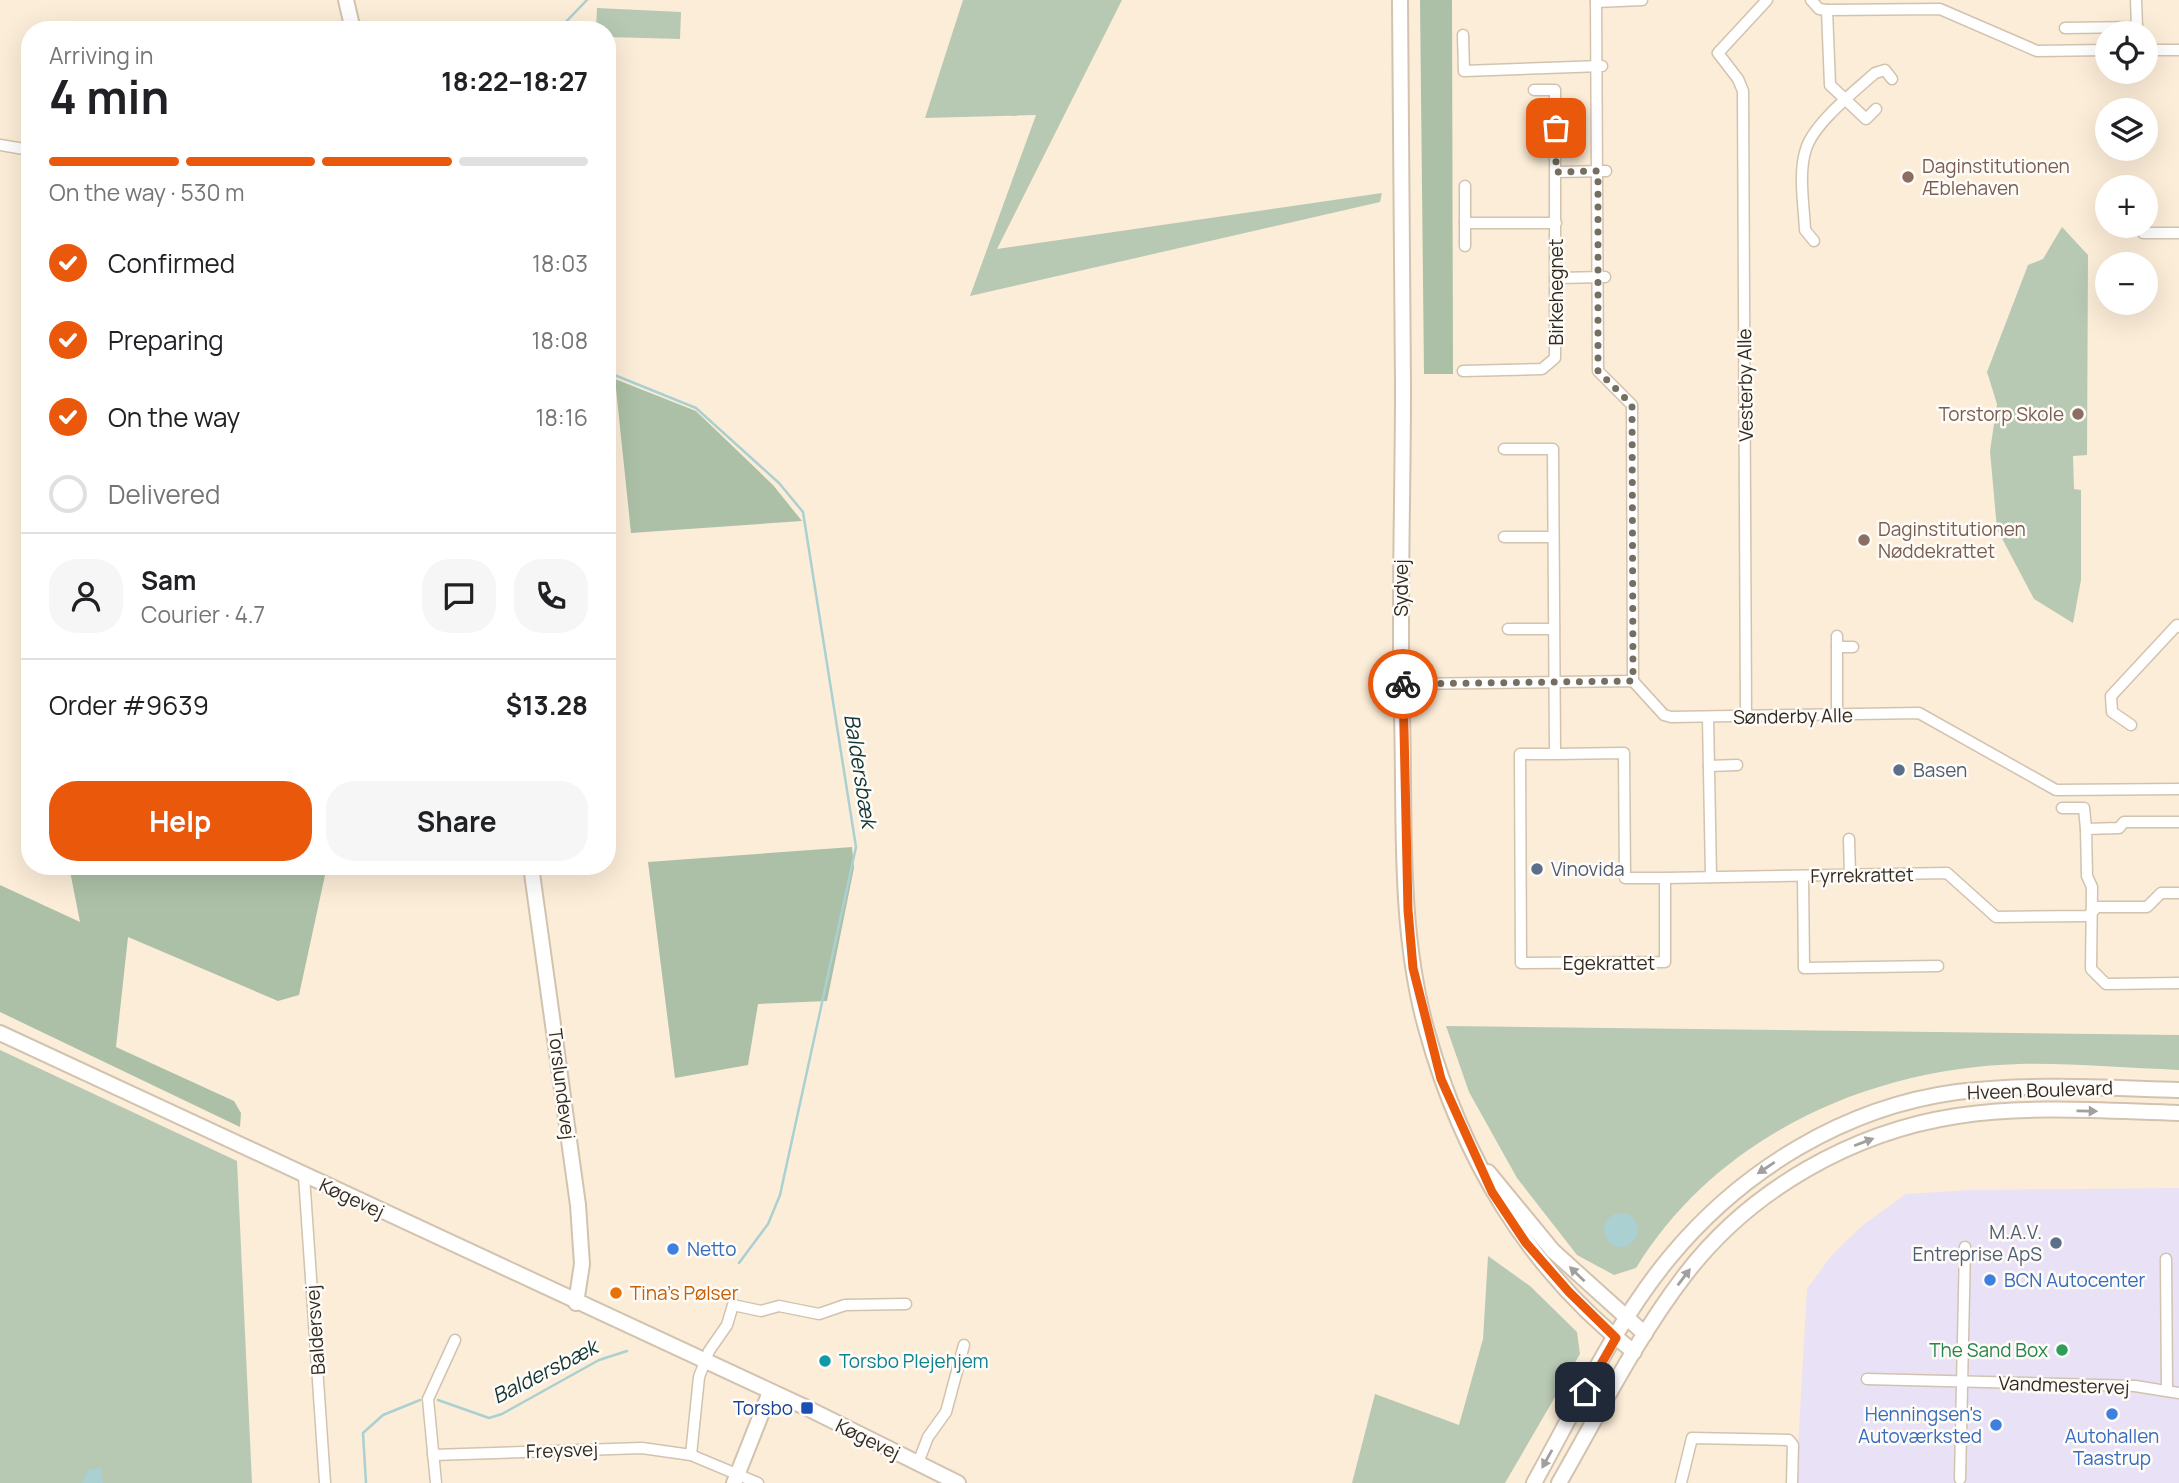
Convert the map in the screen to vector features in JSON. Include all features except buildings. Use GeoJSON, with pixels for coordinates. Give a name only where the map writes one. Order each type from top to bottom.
{"type":"FeatureCollection","features":[{"type":"Feature","properties":{"kind":"street"},"geometry":{"type":"LineString","coordinates":[[346,0],[351,21]]}},
{"type":"Feature","properties":{"kind":"street","name":"Sydvej"},"geometry":{"type":"LineString","coordinates":[[1400,0],[1402,684],[1408,910],[1413,968],[1441,1079],[1492,1192],[1526,1243],[1586,1311],[1634,1352]]}},
{"type":"Feature","properties":{"kind":"street"},"geometry":{"type":"LineString","coordinates":[[1402,684],[1633,681],[1632,405],[1598,371],[1602,277],[1602,171],[1596,1],[1642,0]]}},
{"type":"Feature","properties":{"kind":"street","name":"Vesterby Alle"},"geometry":{"type":"LineString","coordinates":[[1746,716],[1743,91],[1738,79],[1721,61],[1718,53],[1725,42],[1767,0]]}},
{"type":"Feature","properties":{"kind":"street"},"geometry":{"type":"LineString","coordinates":[[1811,0],[1819,9],[1827,10],[1940,9],[2037,51],[2095,50]]}},
{"type":"Feature","properties":{"kind":"street"},"geometry":{"type":"LineString","coordinates":[[2065,28],[2137,27],[2136,0]]}},
{"type":"Feature","properties":{"kind":"street"},"geometry":{"type":"LineString","coordinates":[[1827,10],[1830,85],[1866,119],[1876,109]]}},
{"type":"Feature","properties":{"kind":"street"},"geometry":{"type":"LineString","coordinates":[[1463,35],[1464,71],[1600,66]]}},
{"type":"Feature","properties":{"kind":"street"},"geometry":{"type":"LineString","coordinates":[[2158,50],[2179,50]]}},
{"type":"Feature","properties":{"kind":"street"},"geometry":{"type":"LineString","coordinates":[[1814,241],[1805,230],[1803,161],[1806,146],[1815,132],[1846,100],[1880,70],[1890,73],[1892,79]]}},
{"type":"Feature","properties":{"kind":"street","name":"Birkehegnet"},"geometry":{"type":"LineString","coordinates":[[1463,371],[1542,369],[1555,358],[1555,90],[1534,90]]}},
{"type":"Feature","properties":{"kind":"street"},"geometry":{"type":"LineString","coordinates":[[0,145],[21,148]]}},
{"type":"Feature","properties":{"kind":"street"},"geometry":{"type":"LineString","coordinates":[[1556,172],[1602,171]]}},
{"type":"Feature","properties":{"kind":"street"},"geometry":{"type":"LineString","coordinates":[[1465,186],[1465,246]]}},
{"type":"Feature","properties":{"kind":"street"},"geometry":{"type":"LineString","coordinates":[[1465,223],[1556,223]]}},
{"type":"Feature","properties":{"kind":"street"},"geometry":{"type":"LineString","coordinates":[[2158,233],[2179,233]]}},
{"type":"Feature","properties":{"kind":"street"},"geometry":{"type":"LineString","coordinates":[[1557,278],[1602,277]]}},
{"type":"Feature","properties":{"kind":"street"},"geometry":{"type":"LineString","coordinates":[[1504,449],[1553,449],[1555,754]]}},
{"type":"Feature","properties":{"kind":"street"},"geometry":{"type":"LineString","coordinates":[[1504,537],[1553,537]]}},
{"type":"Feature","properties":{"kind":"street"},"geometry":{"type":"LineString","coordinates":[[2131,725],[2112,712],[2111,696],[2168,633],[2177,625],[2179,627]]}},
{"type":"Feature","properties":{"kind":"street"},"geometry":{"type":"LineString","coordinates":[[1507,629],[1554,629]]}},
{"type":"Feature","properties":{"kind":"street"},"geometry":{"type":"LineString","coordinates":[[1837,715],[1837,642],[1853,647]]}},
{"type":"Feature","properties":{"kind":"street","name":"Sønderby Alle"},"geometry":{"type":"LineString","coordinates":[[1633,681],[1664,715],[1708,717],[1919,713],[2056,790],[2179,789]]}},
{"type":"Feature","properties":{"kind":"street"},"geometry":{"type":"LineString","coordinates":[[1708,717],[1711,877]]}},
{"type":"Feature","properties":{"kind":"street","name":"Egekrattet"},"geometry":{"type":"LineString","coordinates":[[1624,753],[1625,878],[1665,878],[1665,962],[1521,963],[1520,754],[1555,754],[1624,753]]}},
{"type":"Feature","properties":{"kind":"street"},"geometry":{"type":"LineString","coordinates":[[1709,766],[1737,765]]}},
{"type":"Feature","properties":{"kind":"street"},"geometry":{"type":"LineString","coordinates":[[2062,808],[2084,808],[2091,913],[2091,969],[2106,984],[2179,983]]}},
{"type":"Feature","properties":{"kind":"street"},"geometry":{"type":"LineString","coordinates":[[2086,829],[2119,828],[2124,822],[2179,822]]}},
{"type":"Feature","properties":{"kind":"street"},"geometry":{"type":"LineString","coordinates":[[1849,839],[1850,875]]}},
{"type":"Feature","properties":{"kind":"street","name":"Fyrrekrattet"},"geometry":{"type":"LineString","coordinates":[[1665,878],[1947,873],[1996,917],[2088,916],[2091,913]]}},
{"type":"Feature","properties":{"kind":"street","name":"Torslundevej"},"geometry":{"type":"LineString","coordinates":[[532,875],[578,1205],[582,1264],[576,1303]]}},
{"type":"Feature","properties":{"kind":"street"},"geometry":{"type":"LineString","coordinates":[[1803,876],[1804,968],[1938,966]]}},
{"type":"Feature","properties":{"kind":"street"},"geometry":{"type":"LineString","coordinates":[[2091,913],[2097,908],[2147,907],[2161,893],[2179,893]]}},
{"type":"Feature","properties":{"kind":"street","name":"Køgevej"},"geometry":{"type":"LineString","coordinates":[[0,1033],[770,1392],[958,1483]]}},
{"type":"Feature","properties":{"kind":"street"},"geometry":{"type":"LineString","coordinates":[[2112,1088],[2179,1084]]}},
{"type":"Feature","properties":{"kind":"street","name":"Hveen Boulevard"},"geometry":{"type":"LineString","coordinates":[[1534,1483],[1616,1338],[1668,1258],[1718,1206],[1766,1168],[1845,1124],[1883,1110],[1956,1093],[2042,1086],[2179,1090]]}},
{"type":"Feature","properties":{"kind":"street","name":"Hveen Boulevard"},"geometry":{"type":"LineString","coordinates":[[1559,1483],[1634,1352],[1686,1273],[1733,1224],[1780,1186],[1854,1146],[1890,1132],[1960,1115],[2043,1110],[2179,1113]]}},
{"type":"Feature","properties":{"kind":"street","name":"Sydvej"},"geometry":{"type":"LineString","coordinates":[[1480,1162],[1553,1251],[1627,1320],[1646,1334]]}},
{"type":"Feature","properties":{"kind":"street","name":"Baldersvej"},"geometry":{"type":"LineString","coordinates":[[304,1176],[326,1483]]}},
{"type":"Feature","properties":{"kind":"street"},"geometry":{"type":"LineString","coordinates":[[1960,1479],[1965,1247]]}},
{"type":"Feature","properties":{"kind":"street"},"geometry":{"type":"LineString","coordinates":[[2166,1259],[2166,1390]]}},
{"type":"Feature","properties":{"kind":"street"},"geometry":{"type":"LineString","coordinates":[[691,1455],[697,1387],[704,1363],[727,1325],[733,1306],[761,1311],[779,1307],[819,1314],[845,1305],[906,1304]]}},
{"type":"Feature","properties":{"kind":"street"},"geometry":{"type":"LineString","coordinates":[[436,1483],[428,1399],[455,1340]]}},
{"type":"Feature","properties":{"kind":"street","name":"Køgevej"},"geometry":{"type":"LineString","coordinates":[[918,1463],[928,1437],[946,1412],[964,1345]]}},
{"type":"Feature","properties":{"kind":"street","name":"Vandmestervej"},"geometry":{"type":"LineString","coordinates":[[1867,1379],[2166,1390],[2179,1393]]}},
{"type":"Feature","properties":{"kind":"street"},"geometry":{"type":"LineString","coordinates":[[736,1479],[770,1392]]}},
{"type":"Feature","properties":{"kind":"street"},"geometry":{"type":"LineString","coordinates":[[1681,1483],[1692,1438],[1789,1440],[1793,1445],[1792,1483]]}},
{"type":"Feature","properties":{"kind":"street","name":"Freysvej"},"geometry":{"type":"LineString","coordinates":[[433,1455],[636,1448],[691,1455],[736,1479],[758,1483]]}},
{"type":"Feature","properties":{"kind":"shaded area"},"geometry":{"type":"Polygon","coordinates":[[[2179,1188],[2179,1483],[1796,1483],[1807,1289],[1832,1255],[1863,1225],[1906,1194],[1970,1190],[2179,1188]]]}},
{"type":"Feature","properties":{"kind":"green space"},"geometry":{"type":"Polygon","coordinates":[[[963,0],[1122,0],[997,249],[1382,193],[1380,202],[970,296],[1036,115],[925,118],[963,0]]]}},
{"type":"Feature","properties":{"kind":"green space"},"geometry":{"type":"Polygon","coordinates":[[[1420,0],[1452,0],[1453,374],[1424,374],[1420,0]]]}},
{"type":"Feature","properties":{"kind":"green space"},"geometry":{"type":"Polygon","coordinates":[[[597,8],[681,12],[680,39],[616,37],[616,21],[596,21],[597,8]]]}},
{"type":"Feature","properties":{"kind":"green space"},"geometry":{"type":"Polygon","coordinates":[[[2062,227],[2088,255],[2087,455],[2073,456],[2074,489],[2081,490],[2081,580],[2073,623],[2034,599],[1997,529],[1990,451],[1997,404],[1987,372],[2028,265],[2043,259],[2062,227]]]}},
{"type":"Feature","properties":{"kind":"green space"},"geometry":{"type":"Polygon","coordinates":[[[616,379],[696,411],[773,485],[802,521],[631,533],[616,379]]]}},
{"type":"Feature","properties":{"kind":"green space"},"geometry":{"type":"Polygon","coordinates":[[[852,847],[854,868],[827,1001],[758,1004],[748,1065],[675,1078],[648,862],[852,847]]]}},
{"type":"Feature","properties":{"kind":"green space"},"geometry":{"type":"Polygon","coordinates":[[[71,875],[325,875],[299,995],[278,1001],[128,937],[116,1047],[234,1101],[241,1113],[240,1127],[0,1012],[0,885],[80,922],[71,875]]]}},
{"type":"Feature","properties":{"kind":"green space"},"geometry":{"type":"Polygon","coordinates":[[[1446,1026],[2179,1035],[2179,1070],[2019,1064],[1962,1069],[1907,1079],[1853,1096],[1801,1118],[1753,1147],[1708,1181],[1669,1222],[1636,1268],[1614,1275],[1577,1255],[1517,1178],[1469,1092],[1446,1026]]]}},
{"type":"Feature","properties":{"kind":"green space"},"geometry":{"type":"Polygon","coordinates":[[[0,1050],[237,1161],[252,1483],[0,1483],[0,1050]]]}},
{"type":"Feature","properties":{"kind":"green space"},"geometry":{"type":"Polygon","coordinates":[[[1488,1256],[1530,1286],[1577,1332],[1580,1354],[1505,1483],[1352,1483],[1375,1394],[1459,1425],[1483,1339],[1488,1256]]]}},
{"type":"Feature","properties":{"kind":"water"},"geometry":{"type":"Polygon","coordinates":[[[1621,1213],[1633,1218],[1638,1230],[1633,1242],[1621,1247],[1609,1242],[1604,1230],[1609,1218],[1621,1213]]]}},
{"type":"Feature","properties":{"kind":"water"},"geometry":{"type":"Polygon","coordinates":[[[101,1467],[103,1483],[82,1483],[88,1470],[101,1467]]]}},
{"type":"Feature","properties":{"kind":"waterway","name":"Baldersbæk"},"geometry":{"type":"LineString","coordinates":[[567,21],[587,0]]}},
{"type":"Feature","properties":{"kind":"waterway","name":"Baldersbæk"},"geometry":{"type":"LineString","coordinates":[[616,376],[696,408],[779,483],[803,512],[856,847],[780,1195],[768,1224],[739,1263]]}},
{"type":"Feature","properties":{"kind":"waterway","name":"Baldersbæk"},"geometry":{"type":"LineString","coordinates":[[438,1400],[489,1418],[502,1414],[599,1360],[627,1351]]}},
{"type":"Feature","properties":{"kind":"waterway","name":"Baldersbæk"},"geometry":{"type":"LineString","coordinates":[[366,1483],[363,1433],[383,1415],[420,1400]]}},
{"type":"Feature","properties":{"kind":"way so far"},"geometry":{"type":"LineString","coordinates":[[1403,684],[1633,681],[1632,405],[1598,371],[1598,171],[1556,172],[1556,128]]}},
{"type":"Feature","properties":{"kind":"place","name":"Daginstitutionen Æblehaven"},"geometry":{"type":"Point","coordinates":[1908,177]}},
{"type":"Feature","properties":{"kind":"place","name":"Torstorp Skole"},"geometry":{"type":"Point","coordinates":[2078,414]}},
{"type":"Feature","properties":{"kind":"place","name":"Daginstitutionen Nøddekrattet"},"geometry":{"type":"Point","coordinates":[1864,540]}},
{"type":"Feature","properties":{"kind":"place","name":"Basen"},"geometry":{"type":"Point","coordinates":[1899,770]}},
{"type":"Feature","properties":{"kind":"place","name":"Vinovida"},"geometry":{"type":"Point","coordinates":[1537,869]}},
{"type":"Feature","properties":{"kind":"place","name":"M.A.V. Entreprise ApS"},"geometry":{"type":"Point","coordinates":[2056,1243]}},
{"type":"Feature","properties":{"kind":"place","name":"Netto"},"geometry":{"type":"Point","coordinates":[673,1249]}},
{"type":"Feature","properties":{"kind":"place","name":"BCN Autocenter"},"geometry":{"type":"Point","coordinates":[1990,1280]}},
{"type":"Feature","properties":{"kind":"place","name":"Tina's Pølser"},"geometry":{"type":"Point","coordinates":[616,1293]}},
{"type":"Feature","properties":{"kind":"place","name":"The Sand Box"},"geometry":{"type":"Point","coordinates":[2062,1350]}},
{"type":"Feature","properties":{"kind":"place","name":"Torsbo Plejehjem"},"geometry":{"type":"Point","coordinates":[825,1361]}},
{"type":"Feature","properties":{"kind":"place","name":"Torsbo"},"geometry":{"type":"Point","coordinates":[807,1408]}},
{"type":"Feature","properties":{"kind":"place","name":"Autohallen Taastrup"},"geometry":{"type":"Point","coordinates":[2112,1414]}},
{"type":"Feature","properties":{"kind":"place","name":"Henningsen's Autoværksted"},"geometry":{"type":"Point","coordinates":[1996,1425]}},
{"type":"Feature","properties":{"kind":"route"},"geometry":{"type":"LineString","coordinates":[[1403,684],[1408,910],[1413,968],[1425,1025],[1441,1079],[1492,1192],[1526,1243],[1586,1311],[1616,1338],[1585,1392]]}}]}
